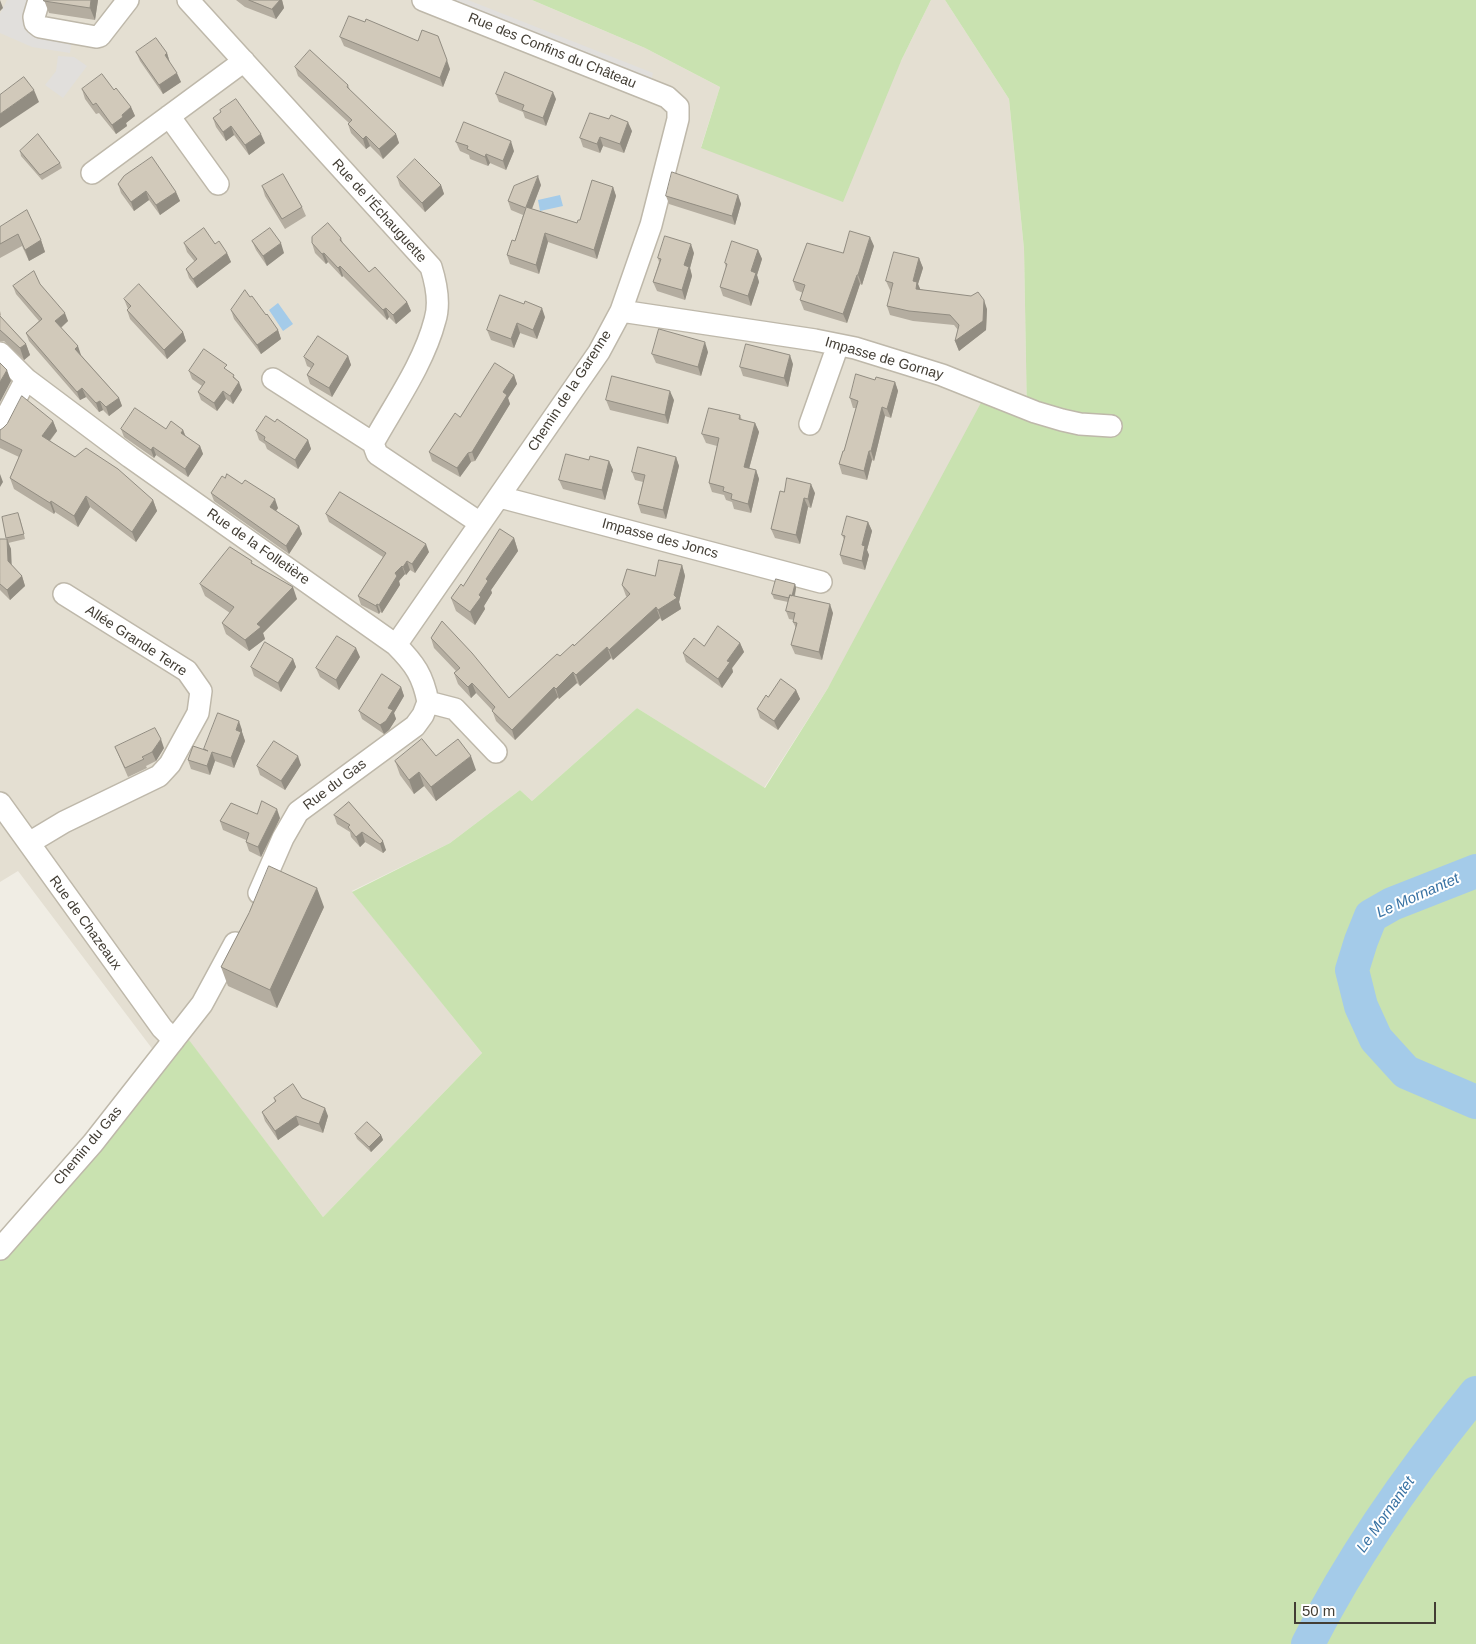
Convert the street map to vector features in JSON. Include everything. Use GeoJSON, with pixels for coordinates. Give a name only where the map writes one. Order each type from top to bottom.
{"type":"FeatureCollection","features":[{"type":"Feature","properties":{"kind":"street"},"geometry":{"type":"LineString","coordinates":[[39,0],[34,17],[35,24],[40,27],[96,37],[100,36],[128,0]]}},
{"type":"Feature","properties":{"kind":"street","name":"Rue de l'Échauguette"},"geometry":{"type":"LineString","coordinates":[[188,0],[431,268],[436,284],[436,318],[426,346],[373,443]]}},
{"type":"Feature","properties":{"kind":"street","name":"Rue des Confins du Château"},"geometry":{"type":"LineString","coordinates":[[423,0],[668,97],[678,107]]}},
{"type":"Feature","properties":{"kind":"street"},"geometry":{"type":"LineString","coordinates":[[92,173],[244,61]]}},
{"type":"Feature","properties":{"kind":"street","name":"Chemin de la Garenne"},"geometry":{"type":"LineString","coordinates":[[396,645],[599,352],[621,311],[651,225],[678,119],[678,107]]}},
{"type":"Feature","properties":{"kind":"street"},"geometry":{"type":"LineString","coordinates":[[169,116],[218,184]]}},
{"type":"Feature","properties":{"kind":"street","name":"Impasse de Gornay"},"geometry":{"type":"LineString","coordinates":[[621,311],[855,348],[942,375],[1035,412],[1080,424],[1111,426]]}},
{"type":"Feature","properties":{"kind":"street"},"geometry":{"type":"LineString","coordinates":[[810,424],[838,345]]}},
{"type":"Feature","properties":{"kind":"street","name":"Rue de la Folletière"},"geometry":{"type":"LineString","coordinates":[[0,352],[26,379],[130,457],[396,645],[419,671],[428,702]]}},
{"type":"Feature","properties":{"kind":"street"},"geometry":{"type":"LineString","coordinates":[[0,429],[26,379]]}},
{"type":"Feature","properties":{"kind":"street"},"geometry":{"type":"LineString","coordinates":[[273,379],[373,443],[377,454],[480,523]]}},
{"type":"Feature","properties":{"kind":"street","name":"Impasse des Joncs"},"geometry":{"type":"LineString","coordinates":[[500,497],[821,582]]}},
{"type":"Feature","properties":{"kind":"street","name":"Allée Grande Terre"},"geometry":{"type":"LineString","coordinates":[[29,843],[64,822],[159,776],[170,764],[198,713],[201,691],[187,671],[64,594]]}},
{"type":"Feature","properties":{"kind":"street"},"geometry":{"type":"LineString","coordinates":[[428,702],[455,709],[496,752]]}},
{"type":"Feature","properties":{"kind":"street","name":"Rue du Gas"},"geometry":{"type":"LineString","coordinates":[[174,1040],[202,1004],[248,917],[283,838],[298,812],[414,726],[423,715],[428,702]]}},
{"type":"Feature","properties":{"kind":"street","name":"Rue de Chazeaux"},"geometry":{"type":"LineString","coordinates":[[0,803],[162,1028],[174,1040]]}},
{"type":"Feature","properties":{"kind":"street","name":"Chemin du Gas"},"geometry":{"type":"LineString","coordinates":[[0,1249],[93,1143],[174,1040]]}},
{"type":"Feature","properties":{"kind":"shaded area"},"geometry":{"type":"Polygon","coordinates":[[[0,0],[532,0],[645,48],[720,87],[701,147],[901,61],[931,0],[945,0],[1009,99],[1024,249],[1027,418],[828,688],[764,788],[637,708],[532,801],[520,790],[450,843],[352,891],[482,1053],[323,1217],[189,1041],[166,1067],[18,871],[0,882],[0,0]]]}},
{"type":"Feature","properties":{"kind":"shaded area"},"geometry":{"type":"Polygon","coordinates":[[[7,0],[32,0],[34,17],[73,33],[70,53],[32,47],[0,33],[0,14],[7,0]]]}},
{"type":"Feature","properties":{"kind":"shaded area"},"geometry":{"type":"Polygon","coordinates":[[[445,0],[468,0],[653,73],[651,82],[445,0]]]}},
{"type":"Feature","properties":{"kind":"shaded area"},"geometry":{"type":"Polygon","coordinates":[[[58,56],[74,57],[87,66],[63,98],[45,85],[56,71],[58,56]]]}},
{"type":"Feature","properties":{"kind":"green space"},"geometry":{"type":"Polygon","coordinates":[[[532,0],[931,0],[901,61],[843,202],[701,148],[720,87],[645,48],[532,0]]]}},
{"type":"Feature","properties":{"kind":"green space"},"geometry":{"type":"Polygon","coordinates":[[[945,0],[1476,0],[1476,1644],[0,1644],[0,1257],[189,1040],[323,1217],[482,1053],[352,892],[450,843],[520,790],[532,801],[637,708],[765,788],[828,688],[983,399],[1027,417],[1024,249],[1009,99],[945,0]]]}},
{"type":"Feature","properties":{"kind":"water"},"geometry":{"type":"Polygon","coordinates":[[[560,195],[563,206],[540,211],[538,200],[560,195]]]}},
{"type":"Feature","properties":{"kind":"water"},"geometry":{"type":"Polygon","coordinates":[[[278,303],[293,324],[283,331],[269,310],[278,303]]]}},
{"type":"Feature","properties":{"kind":"building"},"geometry":{"type":"Polygon","coordinates":[[[44,0],[91,0],[90,8],[44,0]]]}},
{"type":"Feature","properties":{"kind":"building"},"geometry":{"type":"Polygon","coordinates":[[[249,0],[280,0],[272,9],[249,0]]]}},
{"type":"Feature","properties":{"kind":"building"},"geometry":{"type":"Polygon","coordinates":[[[349,16],[365,22],[366,19],[418,41],[422,30],[438,36],[447,60],[440,78],[340,37],[349,16]]]}},
{"type":"Feature","properties":{"kind":"building"},"geometry":{"type":"Polygon","coordinates":[[[156,38],[167,53],[165,55],[177,73],[159,85],[136,52],[156,38]]]}},
{"type":"Feature","properties":{"kind":"building"},"geometry":{"type":"Polygon","coordinates":[[[310,50],[348,85],[347,87],[396,134],[379,149],[366,136],[363,139],[348,124],[352,120],[295,67],[310,50]]]}},
{"type":"Feature","properties":{"kind":"building"},"geometry":{"type":"Polygon","coordinates":[[[505,72],[553,92],[543,118],[522,110],[524,105],[496,94],[505,72]]]}},
{"type":"Feature","properties":{"kind":"building"},"geometry":{"type":"Polygon","coordinates":[[[102,74],[114,90],[116,88],[131,107],[122,115],[123,117],[112,125],[96,103],[93,105],[82,89],[102,74]]]}},
{"type":"Feature","properties":{"kind":"building"},"geometry":{"type":"Polygon","coordinates":[[[24,77],[34,90],[0,114],[0,95],[24,77]]]}},
{"type":"Feature","properties":{"kind":"building"},"geometry":{"type":"Polygon","coordinates":[[[236,99],[261,134],[245,145],[231,126],[223,132],[213,118],[221,112],[220,110],[236,99]]]}},
{"type":"Feature","properties":{"kind":"building"},"geometry":{"type":"Polygon","coordinates":[[[590,113],[609,119],[611,115],[628,122],[620,144],[600,137],[597,144],[580,138],[590,113]]]}},
{"type":"Feature","properties":{"kind":"building"},"geometry":{"type":"Polygon","coordinates":[[[464,122],[511,141],[503,161],[486,154],[485,157],[467,149],[468,146],[456,142],[464,122]]]}},
{"type":"Feature","properties":{"kind":"building"},"geometry":{"type":"Polygon","coordinates":[[[38,134],[60,163],[40,175],[20,151],[38,134]]]}},
{"type":"Feature","properties":{"kind":"building"},"geometry":{"type":"Polygon","coordinates":[[[152,157],[176,192],[156,205],[146,191],[131,202],[118,184],[124,176],[152,157]]]}},
{"type":"Feature","properties":{"kind":"building"},"geometry":{"type":"Polygon","coordinates":[[[415,159],[441,185],[422,203],[397,177],[415,159]]]}},
{"type":"Feature","properties":{"kind":"building"},"geometry":{"type":"Polygon","coordinates":[[[672,172],[738,195],[732,216],[666,196],[672,172]]]}},
{"type":"Feature","properties":{"kind":"building"},"geometry":{"type":"Polygon","coordinates":[[[283,174],[302,207],[282,219],[262,186],[283,174]]]}},
{"type":"Feature","properties":{"kind":"building"},"geometry":{"type":"Polygon","coordinates":[[[538,176],[526,207],[577,223],[580,220],[592,180],[613,187],[594,250],[545,233],[536,265],[507,255],[512,240],[515,241],[526,208],[508,201],[514,186],[538,176]]]}},
{"type":"Feature","properties":{"kind":"building"},"geometry":{"type":"Polygon","coordinates":[[[27,210],[41,240],[25,250],[18,234],[0,244],[0,227],[27,210]]]}},
{"type":"Feature","properties":{"kind":"building"},"geometry":{"type":"Polygon","coordinates":[[[328,223],[341,238],[340,240],[369,272],[375,267],[407,302],[393,315],[386,308],[383,310],[340,266],[338,268],[312,243],[312,237],[328,223]]]}},
{"type":"Feature","properties":{"kind":"building"},"geometry":{"type":"Polygon","coordinates":[[[204,228],[215,244],[219,241],[227,253],[193,279],[186,269],[197,259],[184,243],[204,228]]]}},
{"type":"Feature","properties":{"kind":"building"},"geometry":{"type":"Polygon","coordinates":[[[270,228],[281,243],[263,256],[252,241],[270,228]]]}},
{"type":"Feature","properties":{"kind":"building"},"geometry":{"type":"Polygon","coordinates":[[[850,231],[870,237],[843,314],[800,300],[805,285],[793,281],[807,243],[843,253],[850,231]]]}},
{"type":"Feature","properties":{"kind":"building"},"geometry":{"type":"Polygon","coordinates":[[[665,236],[691,244],[684,265],[689,267],[682,290],[653,282],[661,259],[658,258],[665,236]]]}},
{"type":"Feature","properties":{"kind":"building"},"geometry":{"type":"Polygon","coordinates":[[[732,241],[758,250],[751,271],[756,273],[748,296],[720,287],[732,241]]]}},
{"type":"Feature","properties":{"kind":"building"},"geometry":{"type":"Polygon","coordinates":[[[894,252],[919,258],[913,281],[917,282],[916,289],[971,296],[978,292],[984,300],[983,321],[955,341],[959,325],[950,315],[909,311],[887,306],[893,283],[886,281],[894,252]]]}},
{"type":"Feature","properties":{"kind":"building"},"geometry":{"type":"Polygon","coordinates":[[[34,271],[40,284],[65,313],[55,321],[78,346],[75,349],[119,398],[106,407],[100,401],[96,403],[82,388],[77,392],[26,333],[42,319],[13,286],[34,271]]]}},
{"type":"Feature","properties":{"kind":"building"},"geometry":{"type":"Polygon","coordinates":[[[139,284],[183,332],[164,350],[127,310],[131,306],[124,299],[139,284]]]}},
{"type":"Feature","properties":{"kind":"building"},"geometry":{"type":"Polygon","coordinates":[[[245,290],[267,314],[278,330],[257,345],[231,310],[245,290]]]}},
{"type":"Feature","properties":{"kind":"building"},"geometry":{"type":"Polygon","coordinates":[[[500,295],[524,304],[525,301],[542,308],[533,330],[517,323],[511,339],[487,330],[500,295]]]}},
{"type":"Feature","properties":{"kind":"building"},"geometry":{"type":"Polygon","coordinates":[[[0,316],[26,344],[20,348],[0,330],[0,316]]]}},
{"type":"Feature","properties":{"kind":"building"},"geometry":{"type":"Polygon","coordinates":[[[659,329],[705,342],[698,367],[652,354],[659,329]]]}},
{"type":"Feature","properties":{"kind":"building"},"geometry":{"type":"Polygon","coordinates":[[[318,336],[348,356],[329,388],[307,375],[314,364],[304,357],[318,336]]]}},
{"type":"Feature","properties":{"kind":"building"},"geometry":{"type":"Polygon","coordinates":[[[746,344],[790,355],[784,378],[740,367],[746,344]]]}},
{"type":"Feature","properties":{"kind":"building"},"geometry":{"type":"Polygon","coordinates":[[[204,349],[227,365],[224,368],[234,375],[233,377],[239,382],[230,396],[223,391],[214,403],[198,392],[205,382],[189,371],[204,349]]]}},
{"type":"Feature","properties":{"kind":"building"},"geometry":{"type":"Polygon","coordinates":[[[0,363],[7,370],[0,382],[0,363]]]}},
{"type":"Feature","properties":{"kind":"building"},"geometry":{"type":"Polygon","coordinates":[[[495,363],[514,375],[503,392],[507,395],[472,452],[468,453],[457,468],[429,452],[455,413],[460,417],[495,363]]]}},
{"type":"Feature","properties":{"kind":"building"},"geometry":{"type":"Polygon","coordinates":[[[856,374],[875,380],[876,377],[895,382],[887,409],[882,407],[864,471],[839,464],[858,401],[850,398],[856,374]]]}},
{"type":"Feature","properties":{"kind":"building"},"geometry":{"type":"Polygon","coordinates":[[[612,376],[670,391],[665,415],[606,400],[612,376]]]}},
{"type":"Feature","properties":{"kind":"building"},"geometry":{"type":"Polygon","coordinates":[[[22,396],[53,421],[42,436],[75,457],[86,448],[118,469],[153,500],[132,532],[86,496],[74,516],[10,478],[22,450],[0,439],[0,430],[7,424],[22,396]]]}},
{"type":"Feature","properties":{"kind":"building"},"geometry":{"type":"Polygon","coordinates":[[[135,408],[166,429],[171,421],[183,430],[181,433],[200,446],[185,469],[153,447],[151,450],[121,429],[135,408]]]}},
{"type":"Feature","properties":{"kind":"building"},"geometry":{"type":"Polygon","coordinates":[[[709,408],[740,415],[739,419],[755,423],[744,467],[756,470],[748,504],[731,499],[732,494],[723,491],[724,487],[709,483],[719,438],[702,434],[709,408]]]}},
{"type":"Feature","properties":{"kind":"building"},"geometry":{"type":"Polygon","coordinates":[[[266,416],[275,422],[277,419],[308,440],[295,460],[264,440],[265,437],[256,431],[266,416]]]}},
{"type":"Feature","properties":{"kind":"building"},"geometry":{"type":"Polygon","coordinates":[[[638,447],[676,457],[663,510],[638,504],[645,475],[632,472],[638,447]]]}},
{"type":"Feature","properties":{"kind":"building"},"geometry":{"type":"Polygon","coordinates":[[[566,454],[589,460],[590,456],[609,461],[602,490],[559,480],[566,454]]]}},
{"type":"Feature","properties":{"kind":"building"},"geometry":{"type":"Polygon","coordinates":[[[227,474],[242,484],[245,480],[275,499],[270,507],[299,526],[286,546],[211,493],[222,476],[225,478],[227,474]]]}},
{"type":"Feature","properties":{"kind":"building"},"geometry":{"type":"Polygon","coordinates":[[[787,478],[811,484],[808,499],[804,498],[796,535],[771,529],[780,491],[784,492],[787,478]]]}},
{"type":"Feature","properties":{"kind":"building"},"geometry":{"type":"Polygon","coordinates":[[[340,492],[426,544],[412,564],[407,561],[395,573],[397,576],[379,605],[377,604],[376,606],[358,596],[386,553],[326,514],[340,492]]]}},
{"type":"Feature","properties":{"kind":"building"},"geometry":{"type":"Polygon","coordinates":[[[18,513],[24,534],[6,538],[2,517],[18,513]]]}},
{"type":"Feature","properties":{"kind":"building"},"geometry":{"type":"Polygon","coordinates":[[[847,516],[868,522],[862,545],[865,546],[862,561],[840,555],[845,536],[842,535],[847,516]]]}},
{"type":"Feature","properties":{"kind":"building"},"geometry":{"type":"Polygon","coordinates":[[[500,529],[514,538],[486,579],[488,581],[479,595],[481,597],[470,612],[451,598],[461,584],[463,586],[500,529]]]}},
{"type":"Feature","properties":{"kind":"building"},"geometry":{"type":"Polygon","coordinates":[[[0,539],[7,539],[8,561],[22,576],[7,590],[0,584],[0,539]]]}},
{"type":"Feature","properties":{"kind":"building"},"geometry":{"type":"Polygon","coordinates":[[[230,547],[252,561],[251,563],[293,587],[257,624],[261,627],[245,640],[222,623],[234,607],[200,584],[230,547]]]}},
{"type":"Feature","properties":{"kind":"building"},"geometry":{"type":"Polygon","coordinates":[[[659,560],[682,565],[674,595],[677,598],[658,610],[656,607],[609,650],[607,647],[576,675],[573,672],[556,689],[554,687],[512,730],[492,711],[495,707],[472,683],[468,687],[454,673],[460,668],[431,638],[442,621],[472,653],[509,698],[557,654],[560,656],[573,644],[574,646],[630,594],[622,585],[627,569],[655,576],[659,560]]]}},
{"type":"Feature","properties":{"kind":"building"},"geometry":{"type":"Polygon","coordinates":[[[776,579],[795,584],[792,596],[790,595],[789,598],[772,594],[776,579]]]}},
{"type":"Feature","properties":{"kind":"building"},"geometry":{"type":"Polygon","coordinates":[[[790,595],[830,604],[819,652],[791,645],[797,623],[793,622],[795,613],[786,611],[790,595]]]}},
{"type":"Feature","properties":{"kind":"building"},"geometry":{"type":"Polygon","coordinates":[[[718,626],[740,643],[727,661],[730,662],[718,679],[683,653],[694,638],[704,646],[718,626]]]}},
{"type":"Feature","properties":{"kind":"building"},"geometry":{"type":"Polygon","coordinates":[[[337,636],[356,648],[336,680],[316,668],[337,636]]]}},
{"type":"Feature","properties":{"kind":"building"},"geometry":{"type":"Polygon","coordinates":[[[265,642],[293,659],[278,683],[251,667],[265,642]]]}},
{"type":"Feature","properties":{"kind":"building"},"geometry":{"type":"Polygon","coordinates":[[[382,674],[401,687],[388,708],[393,710],[386,721],[380,725],[359,711],[382,674]]]}},
{"type":"Feature","properties":{"kind":"building"},"geometry":{"type":"Polygon","coordinates":[[[781,679],[796,690],[774,721],[757,709],[766,695],[768,697],[781,679]]]}},
{"type":"Feature","properties":{"kind":"building"},"geometry":{"type":"Polygon","coordinates":[[[218,713],[239,721],[236,730],[241,732],[231,758],[212,752],[207,766],[188,760],[193,746],[208,751],[204,749],[218,713]]]}},
{"type":"Feature","properties":{"kind":"building"},"geometry":{"type":"Polygon","coordinates":[[[155,728],[161,739],[152,752],[142,757],[144,759],[125,768],[115,747],[155,728]]]}},
{"type":"Feature","properties":{"kind":"building"},"geometry":{"type":"Polygon","coordinates":[[[422,739],[436,756],[458,739],[471,756],[431,787],[419,772],[409,780],[395,761],[422,739]]]}},
{"type":"Feature","properties":{"kind":"building"},"geometry":{"type":"Polygon","coordinates":[[[274,741],[298,756],[281,781],[257,766],[274,741]]]}},
{"type":"Feature","properties":{"kind":"building"},"geometry":{"type":"Polygon","coordinates":[[[262,801],[277,809],[258,847],[246,842],[249,833],[220,821],[231,803],[257,814],[262,801]]]}},
{"type":"Feature","properties":{"kind":"building"},"geometry":{"type":"Polygon","coordinates":[[[349,802],[383,841],[380,844],[362,832],[356,837],[348,827],[350,825],[334,815],[349,802]]]}},
{"type":"Feature","properties":{"kind":"building"},"geometry":{"type":"Polygon","coordinates":[[[269,866],[317,888],[270,990],[221,967],[249,913],[269,866]]]}},
{"type":"Feature","properties":{"kind":"building"},"geometry":{"type":"Polygon","coordinates":[[[293,1084],[302,1098],[325,1108],[319,1124],[296,1116],[275,1131],[262,1112],[276,1101],[274,1098],[293,1084]]]}},
{"type":"Feature","properties":{"kind":"building"},"geometry":{"type":"Polygon","coordinates":[[[367,1122],[381,1135],[369,1147],[355,1134],[367,1122]]]}},
{"type":"Feature","properties":{"kind":"waterway","name":"Le Mornantet"},"geometry":{"type":"LineString","coordinates":[[1476,871],[1392,904],[1371,916],[1352,970],[1361,1006],[1376,1039],[1406,1072],[1476,1102]]}},
{"type":"Feature","properties":{"kind":"waterway","name":"Le Mornantet"},"geometry":{"type":"LineString","coordinates":[[1308,1644],[1344,1578],[1385,1514],[1429,1452],[1476,1393]]}}]}
